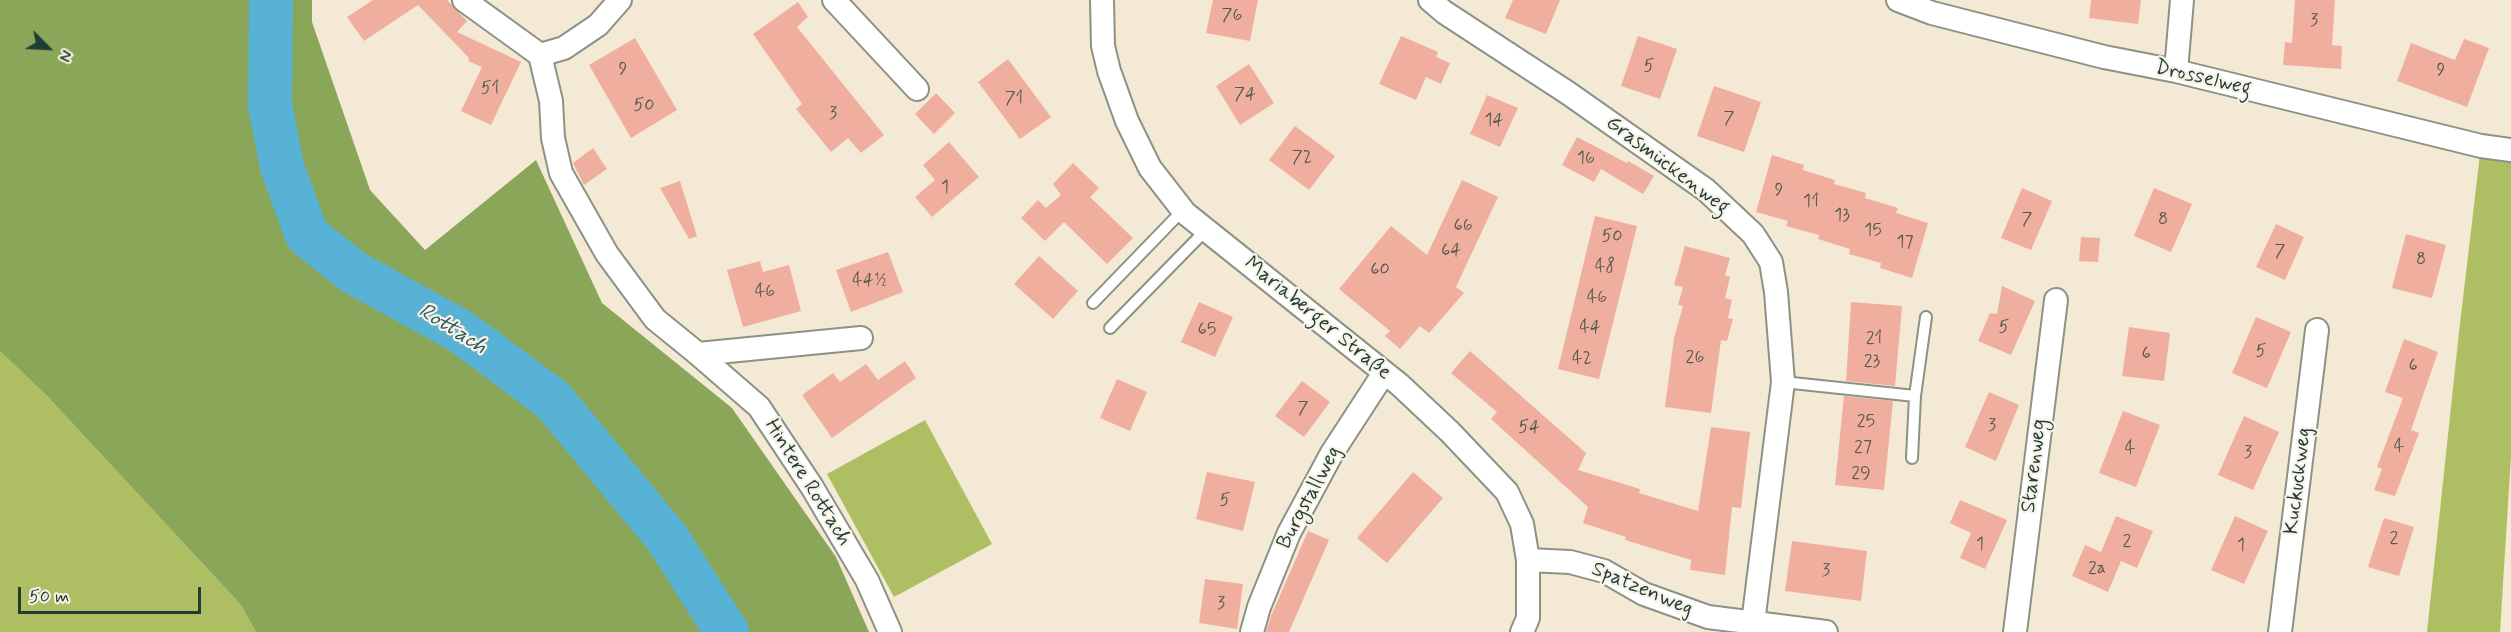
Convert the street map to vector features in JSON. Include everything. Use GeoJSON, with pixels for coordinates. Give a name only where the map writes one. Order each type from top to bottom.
{"type":"FeatureCollection","features":[{"type":"Feature","properties":{"kind":"street"},"geometry":{"type":"LineString","coordinates":[[464,0],[540,55],[564,48],[598,25],[620,0]]}},
{"type":"Feature","properties":{"kind":"street"},"geometry":{"type":"LineString","coordinates":[[834,0],[917,89]]}},
{"type":"Feature","properties":{"kind":"street","name":"Mariaberger Straße"},"geometry":{"type":"LineString","coordinates":[[1102,0],[1103,46],[1109,71],[1127,121],[1150,168],[1183,210],[1384,373],[1450,432],[1507,492],[1522,524],[1528,560],[1528,618],[1522,632]]}},
{"type":"Feature","properties":{"kind":"street","name":"Grasmückenweg"},"geometry":{"type":"LineString","coordinates":[[1430,0],[1444,12],[1568,93],[1706,190],[1753,234],[1771,262],[1776,292],[1783,382],[1753,623]]}},
{"type":"Feature","properties":{"kind":"street","name":"Drosselweg"},"geometry":{"type":"LineString","coordinates":[[1898,0],[1932,14],[2104,57],[2176,71],[2481,146],[2511,150]]}},
{"type":"Feature","properties":{"kind":"street"},"geometry":{"type":"LineString","coordinates":[[2176,71],[2182,0]]}},
{"type":"Feature","properties":{"kind":"street","name":"Hintere Rottach"},"geometry":{"type":"LineString","coordinates":[[540,55],[551,101],[553,138],[561,173],[607,254],[655,319],[759,407],[812,487],[867,580],[890,632]]}},
{"type":"Feature","properties":{"kind":"street","name":"Starenweg"},"geometry":{"type":"LineString","coordinates":[[2015,632],[2056,300]]}},
{"type":"Feature","properties":{"kind":"street","name":"Kuckuckweg"},"geometry":{"type":"LineString","coordinates":[[2280,632],[2317,330]]}},
{"type":"Feature","properties":{"kind":"street"},"geometry":{"type":"LineString","coordinates":[[698,354],[861,338]]}},
{"type":"Feature","properties":{"kind":"street","name":"Burgstallweg"},"geometry":{"type":"LineString","coordinates":[[1252,632],[1259,607],[1289,533],[1332,453],[1384,373]]}},
{"type":"Feature","properties":{"kind":"street","name":"Spatzenweg"},"geometry":{"type":"LineString","coordinates":[[1528,560],[1570,562],[1604,571],[1644,594],[1708,617],[1826,632]]}},
{"type":"Feature","properties":{"kind":"lane"},"geometry":{"type":"LineString","coordinates":[[1093,303],[1183,210]]}},
{"type":"Feature","properties":{"kind":"lane"},"geometry":{"type":"LineString","coordinates":[[1110,328],[1206,230]]}},
{"type":"Feature","properties":{"kind":"lane"},"geometry":{"type":"LineString","coordinates":[[1912,458],[1915,396],[1926,317]]}},
{"type":"Feature","properties":{"kind":"lane"},"geometry":{"type":"LineString","coordinates":[[1783,382],[1915,396]]}},
{"type":"Feature","properties":{"kind":"green space"},"geometry":{"type":"Polygon","coordinates":[[[0,0],[312,0],[312,22],[370,190],[425,250],[536,160],[602,303],[732,408],[836,557],[869,632],[256,632],[241,605],[48,397],[0,351],[0,0]]]}},
{"type":"Feature","properties":{"kind":"green space"},"geometry":{"type":"Polygon","coordinates":[[[2481,146],[2511,150],[2511,456],[2500,632],[2427,632],[2459,332],[2481,146]]]}},
{"type":"Feature","properties":{"kind":"green space"},"geometry":{"type":"Polygon","coordinates":[[[0,351],[48,397],[241,605],[256,632],[0,632],[0,351]]]}},
{"type":"Feature","properties":{"kind":"green space"},"geometry":{"type":"Polygon","coordinates":[[[925,420],[992,544],[894,597],[827,474],[925,420]]]}},
{"type":"Feature","properties":{"kind":"building"},"geometry":{"type":"Polygon","coordinates":[[[373,0],[447,0],[467,21],[457,32],[521,62],[491,125],[461,111],[482,67],[468,61],[469,58],[418,5],[364,41],[347,17],[373,0]]]}},
{"type":"Feature","properties":{"kind":"building"},"geometry":{"type":"Polygon","coordinates":[[[1213,0],[1258,0],[1250,41],[1206,33],[1213,0]]]}},
{"type":"Feature","properties":{"kind":"building"},"geometry":{"type":"Polygon","coordinates":[[[1513,0],[1560,0],[1546,34],[1505,18],[1513,0]]]}},
{"type":"Feature","properties":{"kind":"building"},"geometry":{"type":"Polygon","coordinates":[[[2091,0],[2141,0],[2138,24],[2089,18],[2091,0]]]}},
{"type":"Feature","properties":{"kind":"building"},"geometry":{"type":"Polygon","coordinates":[[[2295,0],[2335,0],[2332,45],[2342,46],[2341,69],[2283,65],[2285,42],[2292,43],[2295,0]]]}},
{"type":"Feature","properties":{"kind":"building"},"geometry":{"type":"Polygon","coordinates":[[[798,2],[808,17],[797,27],[884,135],[861,153],[848,138],[831,152],[796,109],[802,104],[753,34],[798,2]]]}},
{"type":"Feature","properties":{"kind":"building"},"geometry":{"type":"Polygon","coordinates":[[[1401,36],[1438,52],[1436,57],[1450,63],[1441,84],[1426,77],[1416,100],[1379,84],[1401,36]]]}},
{"type":"Feature","properties":{"kind":"building"},"geometry":{"type":"Polygon","coordinates":[[[1638,36],[1677,49],[1660,99],[1621,86],[1638,36]]]}},
{"type":"Feature","properties":{"kind":"building"},"geometry":{"type":"Polygon","coordinates":[[[635,38],[677,110],[631,138],[589,65],[635,38]]]}},
{"type":"Feature","properties":{"kind":"building"},"geometry":{"type":"Polygon","coordinates":[[[2464,39],[2489,48],[2467,107],[2397,81],[2411,43],[2455,60],[2464,39]]]}},
{"type":"Feature","properties":{"kind":"building"},"geometry":{"type":"Polygon","coordinates":[[[1008,59],[1051,117],[1020,139],[978,82],[1008,59]]]}},
{"type":"Feature","properties":{"kind":"building"},"geometry":{"type":"Polygon","coordinates":[[[1249,64],[1274,103],[1240,125],[1216,86],[1249,64]]]}},
{"type":"Feature","properties":{"kind":"building"},"geometry":{"type":"Polygon","coordinates":[[[1714,86],[1761,102],[1744,152],[1697,136],[1714,86]]]}},
{"type":"Feature","properties":{"kind":"building"},"geometry":{"type":"Polygon","coordinates":[[[936,93],[955,113],[934,134],[915,114],[936,93]]]}},
{"type":"Feature","properties":{"kind":"building"},"geometry":{"type":"Polygon","coordinates":[[[1487,95],[1518,108],[1500,147],[1470,134],[1487,95]]]}},
{"type":"Feature","properties":{"kind":"building"},"geometry":{"type":"Polygon","coordinates":[[[1295,126],[1335,156],[1309,190],[1269,160],[1295,126]]]}},
{"type":"Feature","properties":{"kind":"building"},"geometry":{"type":"Polygon","coordinates":[[[1577,137],[1654,176],[1643,194],[1601,169],[1594,182],[1562,165],[1577,137]]]}},
{"type":"Feature","properties":{"kind":"building"},"geometry":{"type":"Polygon","coordinates":[[[949,142],[979,177],[932,217],[915,197],[935,180],[923,165],[949,142]]]}},
{"type":"Feature","properties":{"kind":"building"},"geometry":{"type":"Polygon","coordinates":[[[593,148],[607,169],[584,185],[573,163],[593,148]]]}},
{"type":"Feature","properties":{"kind":"building"},"geometry":{"type":"Polygon","coordinates":[[[1772,155],[1804,165],[1803,170],[1835,180],[1834,184],[1866,193],[1865,198],[1898,208],[1896,213],[1928,223],[1912,278],[1880,268],[1881,263],[1849,254],[1850,249],[1818,239],[1819,235],[1786,226],[1788,221],[1756,212],[1772,155]]]}},
{"type":"Feature","properties":{"kind":"building"},"geometry":{"type":"Polygon","coordinates":[[[1073,163],[1099,188],[1090,197],[1133,238],[1107,264],[1064,222],[1045,241],[1021,218],[1038,200],[1046,208],[1061,195],[1053,184],[1073,163]]]}},
{"type":"Feature","properties":{"kind":"building"},"geometry":{"type":"Polygon","coordinates":[[[1462,180],[1498,197],[1456,287],[1464,293],[1429,333],[1420,326],[1400,349],[1385,336],[1390,331],[1339,289],[1391,226],[1427,255],[1462,180]]]}},
{"type":"Feature","properties":{"kind":"building"},"geometry":{"type":"Polygon","coordinates":[[[680,181],[697,236],[689,239],[660,188],[680,181]]]}},
{"type":"Feature","properties":{"kind":"building"},"geometry":{"type":"Polygon","coordinates":[[[2022,188],[2052,201],[2031,250],[2001,238],[2022,188]]]}},
{"type":"Feature","properties":{"kind":"building"},"geometry":{"type":"Polygon","coordinates":[[[2154,188],[2192,204],[2171,252],[2134,236],[2154,188]]]}},
{"type":"Feature","properties":{"kind":"building"},"geometry":{"type":"Polygon","coordinates":[[[1595,216],[1637,226],[1599,379],[1558,369],[1595,216]]]}},
{"type":"Feature","properties":{"kind":"building"},"geometry":{"type":"Polygon","coordinates":[[[2276,224],[2304,237],[2285,280],[2256,267],[2276,224]]]}},
{"type":"Feature","properties":{"kind":"building"},"geometry":{"type":"Polygon","coordinates":[[[2406,234],[2446,245],[2432,298],[2392,288],[2406,234]]]}},
{"type":"Feature","properties":{"kind":"building"},"geometry":{"type":"Polygon","coordinates":[[[2081,237],[2100,238],[2098,262],[2079,261],[2081,237]]]}},
{"type":"Feature","properties":{"kind":"building"},"geometry":{"type":"Polygon","coordinates":[[[1685,246],[1730,258],[1725,275],[1730,277],[1725,298],[1732,300],[1728,318],[1733,319],[1727,341],[1721,340],[1711,413],[1665,407],[1674,338],[1683,306],[1678,305],[1683,287],[1674,285],[1685,246]]]}},
{"type":"Feature","properties":{"kind":"building"},"geometry":{"type":"Polygon","coordinates":[[[888,252],[903,292],[851,312],[836,270],[888,252]]]}},
{"type":"Feature","properties":{"kind":"building"},"geometry":{"type":"Polygon","coordinates":[[[1039,256],[1078,291],[1053,319],[1014,284],[1039,256]]]}},
{"type":"Feature","properties":{"kind":"building"},"geometry":{"type":"Polygon","coordinates":[[[760,261],[763,272],[789,265],[801,311],[743,327],[727,270],[760,261]]]}},
{"type":"Feature","properties":{"kind":"building"},"geometry":{"type":"Polygon","coordinates":[[[2002,286],[2035,301],[2011,355],[1978,341],[1990,313],[1997,314],[2002,286]]]}},
{"type":"Feature","properties":{"kind":"building"},"geometry":{"type":"Polygon","coordinates":[[[1199,302],[1233,317],[1215,357],[1181,342],[1199,302]]]}},
{"type":"Feature","properties":{"kind":"building"},"geometry":{"type":"Polygon","coordinates":[[[1851,302],[1902,306],[1895,386],[1846,381],[1851,302]]]}},
{"type":"Feature","properties":{"kind":"building"},"geometry":{"type":"Polygon","coordinates":[[[2256,317],[2291,332],[2267,388],[2232,373],[2256,317]]]}},
{"type":"Feature","properties":{"kind":"building"},"geometry":{"type":"Polygon","coordinates":[[[2129,327],[2170,333],[2164,381],[2122,376],[2129,327]]]}},
{"type":"Feature","properties":{"kind":"building"},"geometry":{"type":"Polygon","coordinates":[[[2404,339],[2438,352],[2411,430],[2419,433],[2395,496],[2374,490],[2382,469],[2377,467],[2403,398],[2385,392],[2404,339]]]}},
{"type":"Feature","properties":{"kind":"building"},"geometry":{"type":"Polygon","coordinates":[[[1470,351],[1586,453],[1578,470],[1640,489],[1639,493],[1698,511],[1711,427],[1750,432],[1741,508],[1732,507],[1725,575],[1690,570],[1691,560],[1625,540],[1626,537],[1583,523],[1588,507],[1491,419],[1497,412],[1451,373],[1470,351]]]}},
{"type":"Feature","properties":{"kind":"building"},"geometry":{"type":"Polygon","coordinates":[[[905,361],[916,378],[832,438],[802,395],[833,373],[840,382],[866,364],[878,380],[905,361]]]}},
{"type":"Feature","properties":{"kind":"building"},"geometry":{"type":"Polygon","coordinates":[[[1117,379],[1147,392],[1130,431],[1100,418],[1117,379]]]}},
{"type":"Feature","properties":{"kind":"building"},"geometry":{"type":"Polygon","coordinates":[[[1302,381],[1330,402],[1304,437],[1275,416],[1302,381]]]}},
{"type":"Feature","properties":{"kind":"building"},"geometry":{"type":"Polygon","coordinates":[[[1989,392],[2019,405],[1996,461],[1965,447],[1989,392]]]}},
{"type":"Feature","properties":{"kind":"building"},"geometry":{"type":"Polygon","coordinates":[[[1844,396],[1893,401],[1884,490],[1835,485],[1844,396]]]}},
{"type":"Feature","properties":{"kind":"building"},"geometry":{"type":"Polygon","coordinates":[[[2123,411],[2160,425],[2136,487],[2099,473],[2123,411]]]}},
{"type":"Feature","properties":{"kind":"building"},"geometry":{"type":"Polygon","coordinates":[[[2244,416],[2279,432],[2253,490],[2218,475],[2244,416]]]}},
{"type":"Feature","properties":{"kind":"building"},"geometry":{"type":"Polygon","coordinates":[[[1207,472],[1255,482],[1243,531],[1196,519],[1207,472]]]}},
{"type":"Feature","properties":{"kind":"building"},"geometry":{"type":"Polygon","coordinates":[[[1413,472],[1443,498],[1387,563],[1357,538],[1413,472]]]}},
{"type":"Feature","properties":{"kind":"building"},"geometry":{"type":"Polygon","coordinates":[[[1960,500],[2007,520],[1985,569],[1960,558],[1971,533],[1950,523],[1960,500]]]}},
{"type":"Feature","properties":{"kind":"building"},"geometry":{"type":"Polygon","coordinates":[[[2116,516],[2153,531],[2137,568],[2121,561],[2108,592],[2072,576],[2085,545],[2101,552],[2116,516]]]}},
{"type":"Feature","properties":{"kind":"building"},"geometry":{"type":"Polygon","coordinates":[[[2235,516],[2268,531],[2244,584],[2211,570],[2235,516]]]}},
{"type":"Feature","properties":{"kind":"building"},"geometry":{"type":"Polygon","coordinates":[[[2384,518],[2414,527],[2399,576],[2368,567],[2384,518]]]}},
{"type":"Feature","properties":{"kind":"building"},"geometry":{"type":"Polygon","coordinates":[[[1308,531],[1329,540],[1289,632],[1266,632],[1271,616],[1308,531]]]}},
{"type":"Feature","properties":{"kind":"building"},"geometry":{"type":"Polygon","coordinates":[[[1792,541],[1867,551],[1861,601],[1785,591],[1792,541]]]}},
{"type":"Feature","properties":{"kind":"building"},"geometry":{"type":"Polygon","coordinates":[[[1205,579],[1243,584],[1237,629],[1199,623],[1205,579]]]}},
{"type":"Feature","properties":{"kind":"waterway","name":"Rottach"},"geometry":{"type":"LineString","coordinates":[[271,0],[270,105],[282,167],[307,235],[353,272],[460,331],[553,400],[667,538],[727,632]]}}]}
